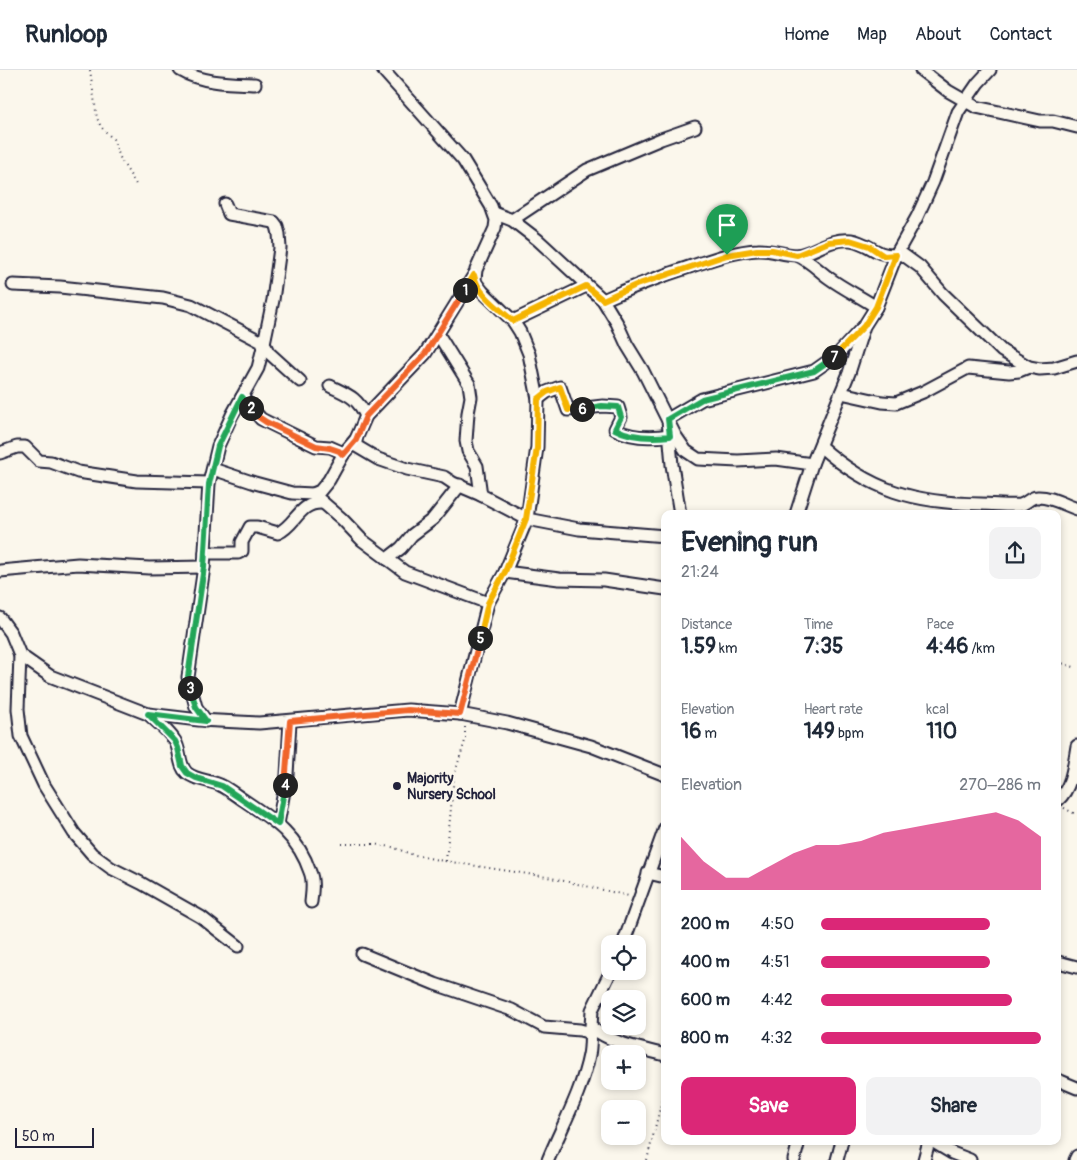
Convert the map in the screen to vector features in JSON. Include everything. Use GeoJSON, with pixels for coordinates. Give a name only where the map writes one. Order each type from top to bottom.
{"type":"FeatureCollection","features":[{"type":"Feature","properties":{"kind":"street"},"geometry":{"type":"LineString","coordinates":[[180,70],[194,77],[219,82],[255,84]]}},
{"type":"Feature","properties":{"kind":"street"},"geometry":{"type":"LineString","coordinates":[[213,469],[302,494],[313,494],[324,486],[343,455],[356,440],[366,416],[425,354],[474,275],[495,228],[494,213],[491,206],[463,160],[383,70]]}},
{"type":"Feature","properties":{"kind":"street"},"geometry":{"type":"LineString","coordinates":[[921,70],[948,91],[976,106],[1040,121],[1053,121],[1077,127]]}},
{"type":"Feature","properties":{"kind":"street"},"geometry":{"type":"LineString","coordinates":[[668,419],[702,399],[814,371],[838,354],[864,326],[876,307],[897,253],[917,217],[933,182],[958,112],[978,83],[990,70]]}},
{"type":"Feature","properties":{"kind":"street"},"geometry":{"type":"LineString","coordinates":[[512,220],[587,170],[661,139],[696,127]]}},
{"type":"Feature","properties":{"kind":"street"},"geometry":{"type":"LineString","coordinates":[[206,721],[196,707],[188,677],[204,567],[209,484],[218,446],[258,368],[273,300],[280,248],[277,226],[269,220],[235,217],[229,214],[225,204]]}},
{"type":"Feature","properties":{"kind":"street"},"geometry":{"type":"LineString","coordinates":[[494,213],[512,220],[538,240],[603,300],[643,371],[675,435],[686,451],[698,459],[738,461],[776,459],[812,464]]}},
{"type":"Feature","properties":{"kind":"street"},"geometry":{"type":"LineString","coordinates":[[797,255],[829,242],[850,240],[869,246],[884,256],[897,253],[920,268],[955,306],[1002,351],[1029,367],[1040,369],[1054,368],[1077,361]]}},
{"type":"Feature","properties":{"kind":"street"},"geometry":{"type":"LineString","coordinates":[[603,300],[636,285],[727,255],[757,250],[772,250],[797,255],[809,260],[835,282],[876,307]]}},
{"type":"Feature","properties":{"kind":"street"},"geometry":{"type":"LineString","coordinates":[[460,714],[488,603],[505,572],[526,519],[537,448],[538,399],[526,342],[513,321],[476,283],[474,275]]}},
{"type":"Feature","properties":{"kind":"street"},"geometry":{"type":"LineString","coordinates":[[13,285],[60,287],[163,298],[190,305],[264,343],[268,352],[300,381]]}},
{"type":"Feature","properties":{"kind":"street"},"geometry":{"type":"LineString","coordinates":[[513,321],[586,286]]}},
{"type":"Feature","properties":{"kind":"street"},"geometry":{"type":"LineString","coordinates":[[797,510],[812,464],[841,392],[864,326]]}},
{"type":"Feature","properties":{"kind":"street"},"geometry":{"type":"LineString","coordinates":[[438,334],[469,384],[472,397],[468,413],[466,441],[468,451],[477,466],[481,495]]}},
{"type":"Feature","properties":{"kind":"street"},"geometry":{"type":"LineString","coordinates":[[841,392],[888,404],[896,403],[923,392],[968,368],[1009,372],[1029,367]]}},
{"type":"Feature","properties":{"kind":"street"},"geometry":{"type":"LineString","coordinates":[[330,386],[350,396],[360,404],[366,416]]}},
{"type":"Feature","properties":{"kind":"street"},"geometry":{"type":"LineString","coordinates":[[538,399],[547,392],[560,387],[568,410],[602,406],[618,407],[621,417],[615,429],[643,438],[670,436]]}},
{"type":"Feature","properties":{"kind":"street"},"geometry":{"type":"LineString","coordinates":[[242,397],[261,419],[316,446],[330,448],[339,451],[343,455]]}},
{"type":"Feature","properties":{"kind":"street"},"geometry":{"type":"LineString","coordinates":[[668,419],[672,465],[679,510]]}},
{"type":"Feature","properties":{"kind":"street"},"geometry":{"type":"LineString","coordinates":[[356,440],[356,446],[378,459],[407,469],[439,475],[526,519],[579,529],[661,536]]}},
{"type":"Feature","properties":{"kind":"street"},"geometry":{"type":"LineString","coordinates":[[820,446],[836,461],[856,474],[904,496],[1019,509],[1036,497],[1049,499],[1077,509]]}},
{"type":"Feature","properties":{"kind":"street"},"geometry":{"type":"LineString","coordinates":[[0,453],[17,447],[25,447],[39,462],[50,462],[78,472],[137,481],[209,484]]}},
{"type":"Feature","properties":{"kind":"street"},"geometry":{"type":"LineString","coordinates":[[387,559],[433,519],[460,485]]}},
{"type":"Feature","properties":{"kind":"street"},"geometry":{"type":"LineString","coordinates":[[313,494],[342,519],[362,540],[405,572],[488,603]]}},
{"type":"Feature","properties":{"kind":"street"},"geometry":{"type":"LineString","coordinates":[[205,553],[238,553],[242,551],[242,542],[250,527],[278,533],[287,528],[310,505],[322,503]]}},
{"type":"Feature","properties":{"kind":"street"},"geometry":{"type":"LineString","coordinates":[[0,570],[78,564],[149,568],[204,567]]}},
{"type":"Feature","properties":{"kind":"street"},"geometry":{"type":"LineString","coordinates":[[505,572],[559,579],[604,580],[661,589]]}},
{"type":"Feature","properties":{"kind":"street"},"geometry":{"type":"LineString","coordinates":[[0,618],[6,634],[20,655],[50,676],[148,714],[206,721],[259,723],[408,710],[460,714],[508,723],[591,746],[661,773]]}},
{"type":"Feature","properties":{"kind":"street"},"geometry":{"type":"LineString","coordinates":[[20,655],[18,709],[21,736],[44,784],[74,833],[92,854],[111,868],[201,917],[238,946]]}},
{"type":"Feature","properties":{"kind":"street"},"geometry":{"type":"LineString","coordinates":[[148,714],[175,741],[182,766],[187,773],[196,778],[222,786],[278,824],[295,842],[311,872],[311,902]]}},
{"type":"Feature","properties":{"kind":"street"},"geometry":{"type":"LineString","coordinates":[[278,824],[287,775],[290,721]]}},
{"type":"Feature","properties":{"kind":"street"},"geometry":{"type":"LineString","coordinates":[[1061,796],[1070,778],[1077,746]]}},
{"type":"Feature","properties":{"kind":"street"},"geometry":{"type":"LineString","coordinates":[[626,935],[661,839]]}},
{"type":"Feature","properties":{"kind":"street"},"geometry":{"type":"LineString","coordinates":[[648,873],[661,876]]}},
{"type":"Feature","properties":{"kind":"street"},"geometry":{"type":"LineString","coordinates":[[362,954],[435,984],[512,1010],[544,1027],[591,1030],[619,1042],[661,1054]]}},
{"type":"Feature","properties":{"kind":"street"},"geometry":{"type":"LineString","coordinates":[[1061,963],[1077,967]]}},
{"type":"Feature","properties":{"kind":"street"},"geometry":{"type":"LineString","coordinates":[[548,1160],[579,1086],[589,1053],[592,1010],[607,980]]}},
{"type":"Feature","properties":{"kind":"street"},"geometry":{"type":"LineString","coordinates":[[1061,1081],[1077,1088]]}},
{"type":"Feature","properties":{"kind":"street"},"geometry":{"type":"LineString","coordinates":[[794,1160],[798,1145]]}},
{"type":"Feature","properties":{"kind":"street"},"geometry":{"type":"LineString","coordinates":[[836,1160],[841,1145]]}},
{"type":"Feature","properties":{"kind":"street"},"geometry":{"type":"LineString","coordinates":[[924,1160],[930,1145]]}},
{"type":"Feature","properties":{"kind":"street"},"geometry":{"type":"LineString","coordinates":[[938,1145],[970,1160]]}},
{"type":"Feature","properties":{"kind":"street"},"geometry":{"type":"LineString","coordinates":[[1075,1160],[1077,1156]]}},
{"type":"Feature","properties":{"kind":"path"},"geometry":{"type":"LineString","coordinates":[[90,70],[97,118],[101,127],[113,139],[121,160],[137,186]]}},
{"type":"Feature","properties":{"kind":"path"},"geometry":{"type":"LineString","coordinates":[[1061,663],[1077,668]]}},
{"type":"Feature","properties":{"kind":"path"},"geometry":{"type":"LineString","coordinates":[[446,861],[454,776],[465,741],[465,726],[460,714]]}},
{"type":"Feature","properties":{"kind":"path"},"geometry":{"type":"LineString","coordinates":[[1061,807],[1077,815]]}},
{"type":"Feature","properties":{"kind":"path"},"geometry":{"type":"LineString","coordinates":[[342,844],[373,844],[392,847],[411,854],[446,861],[547,876],[638,899]]}},
{"type":"Feature","properties":{"kind":"path"},"geometry":{"type":"LineString","coordinates":[[647,1160],[661,1104]]}},
{"type":"Feature","properties":{"kind":"place","name":"Majority Nursery School"},"geometry":{"type":"Point","coordinates":[397,786]}},
{"type":"Feature","properties":{"kind":"route"},"geometry":{"type":"LineString","coordinates":[[850,240],[869,246],[878,254],[884,256],[896,255],[876,307],[864,326],[829,362],[814,371],[785,380],[702,399],[668,419],[670,436],[643,438],[615,429],[621,417],[618,407],[602,406],[568,410],[560,387],[547,392],[538,399],[537,448],[526,519],[505,572],[488,603],[472,674],[460,714],[408,710],[290,721],[287,775],[278,824],[222,786],[196,778],[187,773],[182,766],[175,741],[148,714],[206,721],[198,712],[188,677],[204,567],[209,484],[218,446],[242,397],[261,419],[316,446],[339,451],[343,455],[356,440],[360,426],[366,416],[425,354],[474,275],[476,283],[483,292],[513,321],[586,286],[603,300],[636,285],[727,255],[757,250],[772,250],[797,255],[829,242],[850,240]]}}]}
